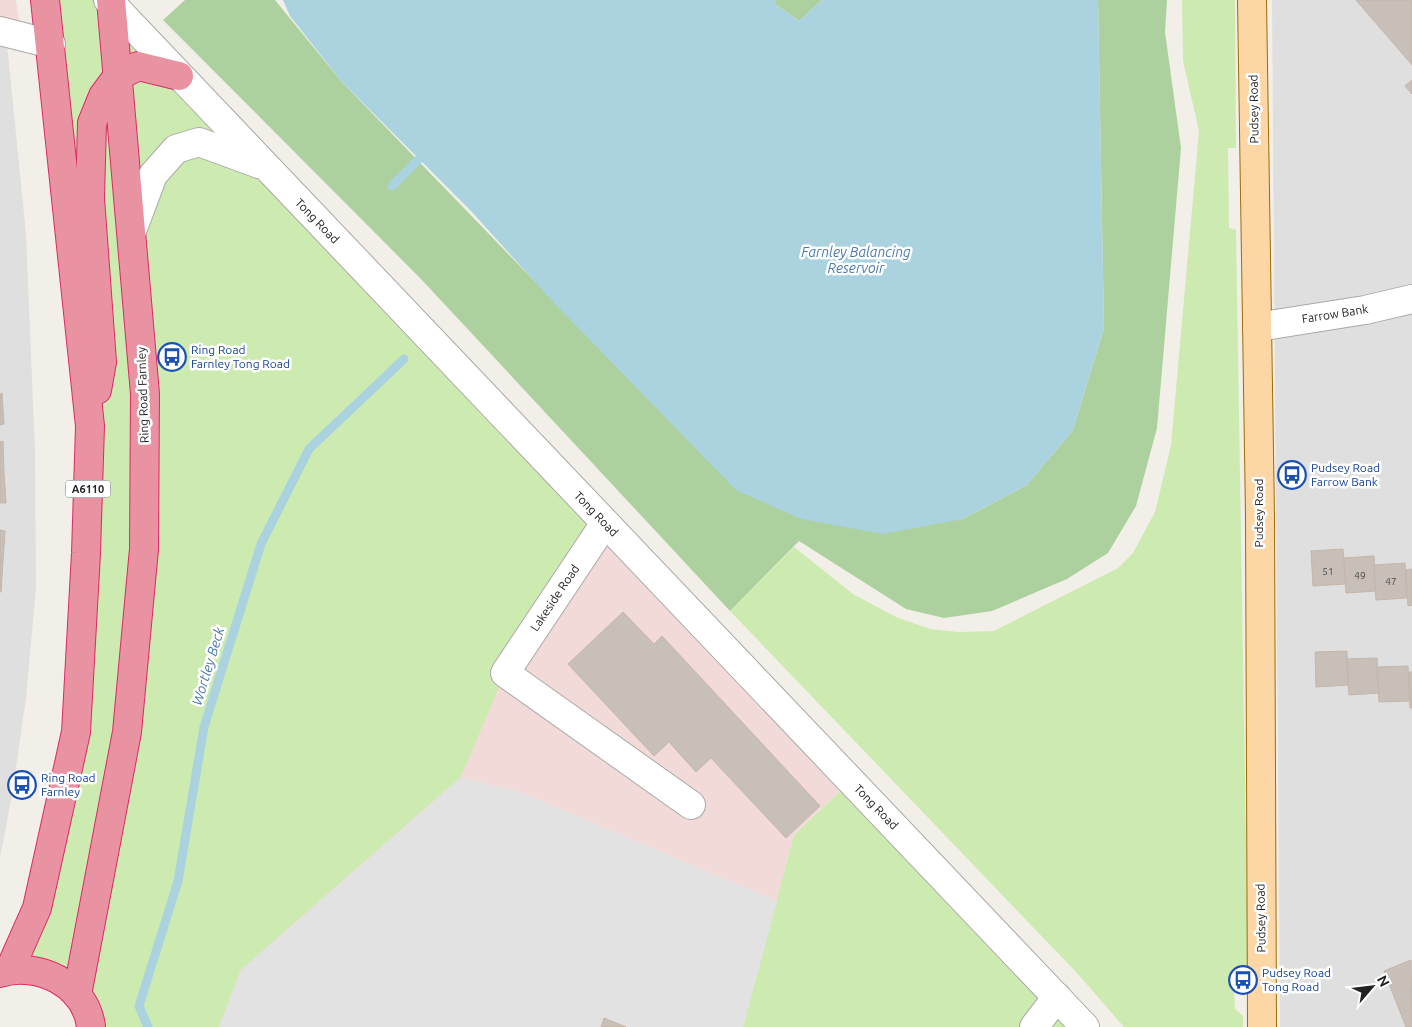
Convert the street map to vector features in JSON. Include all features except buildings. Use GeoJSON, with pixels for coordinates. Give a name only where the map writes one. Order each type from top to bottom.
{"type":"FeatureCollection","features":[{"type":"Feature","properties":{"kind":"highway","name":"A6110"},"geometry":{"type":"LineString","coordinates":[[45,0],[90,426]]}},
{"type":"Feature","properties":{"kind":"highway","name":"Ring Road Farnley"},"geometry":{"type":"LineString","coordinates":[[77,995],[127,732],[144,549],[145,394],[110,1]]}},
{"type":"Feature","properties":{"kind":"highway","name":"A6110"},"geometry":{"type":"LineString","coordinates":[[5,971],[37,908],[76,732],[90,426],[102,362],[90,198],[92,123],[103,96],[117,77],[138,66],[179,76]]}},
{"type":"Feature","properties":{"kind":"highway"},"geometry":{"type":"LineString","coordinates":[[5,971],[30,969],[48,974],[64,982],[77,995],[86,1008],[91,1027]]}},
{"type":"Feature","properties":{"kind":"main road","name":"Pudsey Road"},"geometry":{"type":"LineString","coordinates":[[1252,0],[1257,326],[1262,1027]]}},
{"type":"Feature","properties":{"kind":"street","name":"Tong Road"},"geometry":{"type":"LineString","coordinates":[[110,1],[179,76],[1085,1027]]}},
{"type":"Feature","properties":{"kind":"street"},"geometry":{"type":"LineString","coordinates":[[0,31],[51,44]]}},
{"type":"Feature","properties":{"kind":"street"},"geometry":{"type":"LineString","coordinates":[[132,232],[153,175],[176,149],[199,142],[265,166]]}},
{"type":"Feature","properties":{"kind":"street","name":"Farrow Bank"},"geometry":{"type":"LineString","coordinates":[[1257,326],[1365,310],[1412,299]]}},
{"type":"Feature","properties":{"kind":"street","name":"Lakeside Road"},"geometry":{"type":"LineString","coordinates":[[604,523],[505,673],[691,805]]}},
{"type":"Feature","properties":{"kind":"street"},"geometry":{"type":"LineString","coordinates":[[1034,1027],[1057,997]]}},
{"type":"Feature","properties":{"kind":"shaded area"},"geometry":{"type":"Polygon","coordinates":[[[0,0],[16,0],[22,42],[0,45],[0,0]]]}},
{"type":"Feature","properties":{"kind":"shaded area"},"geometry":{"type":"Polygon","coordinates":[[[1272,0],[1412,0],[1412,1027],[1280,1027],[1272,0]]]}},
{"type":"Feature","properties":{"kind":"shaded area"},"geometry":{"type":"Polygon","coordinates":[[[7,44],[26,234],[35,450],[36,588],[26,698],[12,795],[0,858],[0,45],[7,44]]]}},
{"type":"Feature","properties":{"kind":"shaded area"},"geometry":{"type":"Polygon","coordinates":[[[605,523],[851,781],[794,835],[743,1027],[219,1027],[241,970],[505,673],[605,523]]]}},
{"type":"Feature","properties":{"kind":"shaded area"},"geometry":{"type":"Polygon","coordinates":[[[461,777],[523,793],[777,901],[743,1027],[628,1027],[604,1018],[601,1027],[219,1027],[241,970],[461,777]]]}},
{"type":"Feature","properties":{"kind":"green space"},"geometry":{"type":"Polygon","coordinates":[[[45,0],[108,0],[605,523],[505,673],[461,777],[241,970],[219,1027],[91,1027],[86,1008],[11,969],[76,732],[86,553],[45,0]]]}},
{"type":"Feature","properties":{"kind":"green space"},"geometry":{"type":"Polygon","coordinates":[[[185,0],[275,0],[341,81],[667,418],[963,519],[1027,485],[1073,430],[1104,328],[1098,0],[1167,0],[1165,32],[1181,148],[1157,428],[1136,506],[1108,553],[1067,579],[992,611],[944,618],[906,609],[799,541],[730,611],[421,279],[163,20],[185,0]]]}},
{"type":"Feature","properties":{"kind":"green space"},"geometry":{"type":"Polygon","coordinates":[[[776,0],[822,0],[799,21],[776,5],[776,0]]]}},
{"type":"Feature","properties":{"kind":"green space"},"geometry":{"type":"Polygon","coordinates":[[[1182,0],[1235,0],[1236,148],[1228,148],[1229,228],[1236,230],[1248,966],[1233,977],[1235,1009],[1243,1016],[1243,1027],[1124,1027],[1076,972],[730,611],[794,547],[853,594],[896,617],[930,629],[958,632],[994,631],[1118,568],[1133,553],[1155,512],[1171,445],[1199,131],[1183,61],[1182,0]]]}},
{"type":"Feature","properties":{"kind":"green space"},"geometry":{"type":"Polygon","coordinates":[[[851,781],[1085,1027],[743,1027],[794,835],[851,781]]]}},
{"type":"Feature","properties":{"kind":"water","name":"Farnley Balancing Reservoir"},"geometry":{"type":"Polygon","coordinates":[[[283,0],[776,0],[776,5],[799,21],[822,0],[1098,0],[1104,328],[1073,430],[1027,485],[963,519],[883,534],[801,519],[736,490],[555,304],[471,211],[341,81],[290,16],[283,0]]]}},
{"type":"Feature","properties":{"kind":"waterway","name":"Wortley Beck"},"geometry":{"type":"LineString","coordinates":[[392,186],[418,160]]}},
{"type":"Feature","properties":{"kind":"waterway","name":"Wortley Beck"},"geometry":{"type":"LineString","coordinates":[[148,1027],[139,1006],[178,881],[204,727],[261,544],[309,449],[404,359]]}},
{"type":"Feature","properties":{"kind":"place","name":"Ring Road Farnley Tong Road"},"geometry":{"type":"Point","coordinates":[172,357]}},
{"type":"Feature","properties":{"kind":"place","name":"Pudsey Road Farrow Bank"},"geometry":{"type":"Point","coordinates":[1292,475]}},
{"type":"Feature","properties":{"kind":"place","name":"Ring Road Farnley"},"geometry":{"type":"Point","coordinates":[22,785]}},
{"type":"Feature","properties":{"kind":"place","name":"Pudsey Road Tong Road"},"geometry":{"type":"Point","coordinates":[1243,980]}}]}
